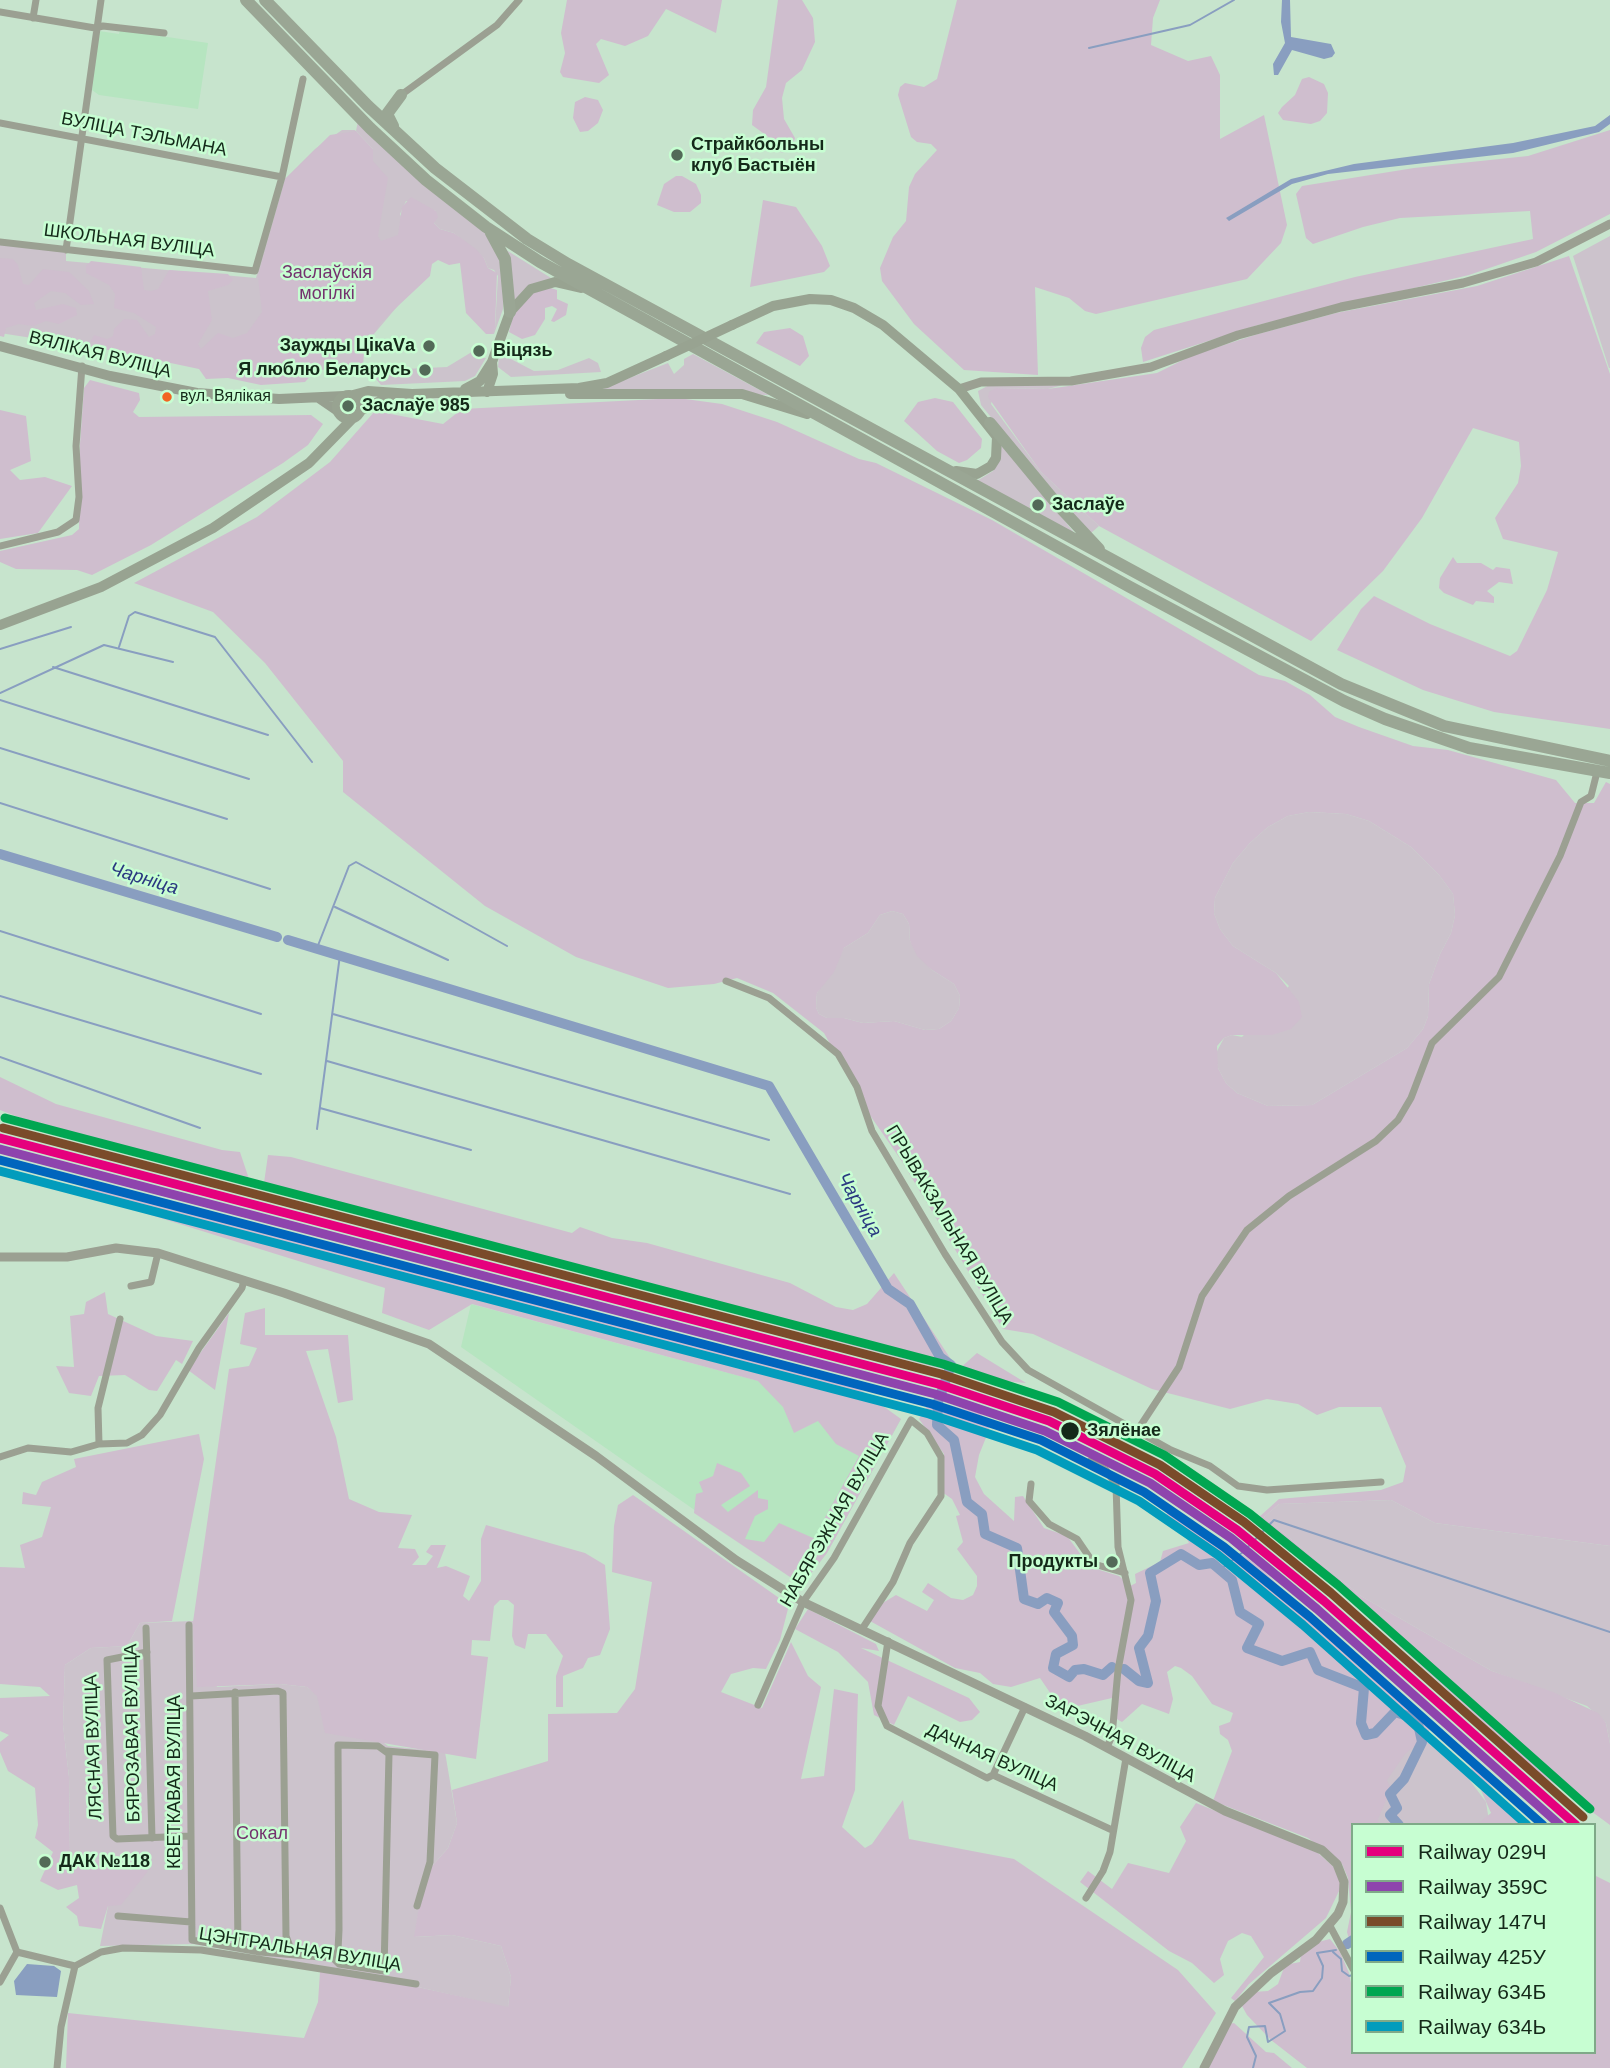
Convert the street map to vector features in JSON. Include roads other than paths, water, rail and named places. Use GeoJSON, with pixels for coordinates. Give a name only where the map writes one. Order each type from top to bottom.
{"type":"FeatureCollection","features":[{"type":"Feature","properties":{"kind":"highway"},"geometry":{"type":"LineString","coordinates":[[246,0],[396,153],[486,227],[590,290],[1344,701],[1385,719],[1469,748],[1604,772]]}},
{"type":"Feature","properties":{"kind":"highway"},"geometry":{"type":"LineString","coordinates":[[265,0],[401,138],[465,193],[546,251],[1320,674],[1381,703],[1481,736],[1610,761]]}},
{"type":"Feature","properties":{"kind":"highway"},"geometry":{"type":"LineString","coordinates":[[356,93],[373,103],[401,96]]}},
{"type":"Feature","properties":{"kind":"highway"},"geometry":{"type":"LineString","coordinates":[[401,96],[387,114],[401,138]]}},
{"type":"Feature","properties":{"kind":"highway"},"geometry":{"type":"LineString","coordinates":[[486,227],[505,259],[510,312]]}},
{"type":"Feature","properties":{"kind":"highway"},"geometry":{"type":"LineString","coordinates":[[990,424],[1086,537],[1115,563]]}},
{"type":"Feature","properties":{"kind":"main road"},"geometry":{"type":"LineString","coordinates":[[487,392],[510,312],[539,285],[564,283],[590,290]]}},
{"type":"Feature","properties":{"kind":"main road"},"geometry":{"type":"LineString","coordinates":[[327,447],[339,413],[338,402],[348,396],[368,391],[396,394],[553,391],[607,383],[773,306],[796,300],[831,300],[854,308],[883,325],[960,389],[990,424],[997,437],[998,449],[991,466],[984,472],[970,475],[934,462]]}},
{"type":"Feature","properties":{"kind":"main road","name":"ВЯЛІКАЯ ВУЛІЦА"},"geometry":{"type":"LineString","coordinates":[[0,346],[82,366],[110,376],[197,393],[279,399],[348,396]]}},
{"type":"Feature","properties":{"kind":"main road"},"geometry":{"type":"LineString","coordinates":[[455,392],[480,381],[492,368]]}},
{"type":"Feature","properties":{"kind":"main road"},"geometry":{"type":"LineString","coordinates":[[492,368],[511,392]]}},
{"type":"Feature","properties":{"kind":"main road"},"geometry":{"type":"LineString","coordinates":[[480,381],[487,392]]}},
{"type":"Feature","properties":{"kind":"main road"},"geometry":{"type":"LineString","coordinates":[[553,391],[583,396],[697,392],[742,394],[799,410],[841,429]]}},
{"type":"Feature","properties":{"kind":"main road"},"geometry":{"type":"LineString","coordinates":[[0,625],[101,587],[164,555],[289,478],[327,447],[356,414],[396,394]]}},
{"type":"Feature","properties":{"kind":"main road"},"geometry":{"type":"LineString","coordinates":[[348,396],[359,402],[356,414]]}},
{"type":"Feature","properties":{"kind":"main road"},"geometry":{"type":"LineString","coordinates":[[318,398],[339,413],[356,414]]}},
{"type":"Feature","properties":{"kind":"street"},"geometry":{"type":"LineString","coordinates":[[33,19],[36,0]]}},
{"type":"Feature","properties":{"kind":"street"},"geometry":{"type":"LineString","coordinates":[[66,250],[101,0]]}},
{"type":"Feature","properties":{"kind":"street"},"geometry":{"type":"LineString","coordinates":[[401,96],[497,25],[519,0]]}},
{"type":"Feature","properties":{"kind":"street"},"geometry":{"type":"LineString","coordinates":[[0,12],[95,28],[103,26],[163,33]]}},
{"type":"Feature","properties":{"kind":"street"},"geometry":{"type":"LineString","coordinates":[[282,177],[303,79]]}},
{"type":"Feature","properties":{"kind":"street","name":"ВУЛІЦА ТЭЛЬМАНА"},"geometry":{"type":"LineString","coordinates":[[0,123],[282,177]]}},
{"type":"Feature","properties":{"kind":"street","name":"ШКОЛЬНАЯ ВУЛІЦА"},"geometry":{"type":"LineString","coordinates":[[0,242],[255,271],[282,177]]}},
{"type":"Feature","properties":{"kind":"street"},"geometry":{"type":"LineString","coordinates":[[960,389],[998,381],[1072,381],[1151,367],[1264,328],[1341,307],[1463,283],[1536,262],[1610,224]]}},
{"type":"Feature","properties":{"kind":"street"},"geometry":{"type":"LineString","coordinates":[[0,546],[58,532],[76,520],[79,497],[76,446],[82,366]]}},
{"type":"Feature","properties":{"kind":"street"},"geometry":{"type":"LineString","coordinates":[[1137,1431],[1179,1367],[1202,1296],[1247,1230],[1289,1196],[1376,1141],[1398,1120],[1411,1098],[1432,1043],[1499,977],[1560,856],[1581,802],[1591,796],[1604,772]]}},
{"type":"Feature","properties":{"kind":"street","name":"ПРЫВАКЗАЛЬНАЯ ВУЛІЦА"},"geometry":{"type":"LineString","coordinates":[[726,981],[769,998],[838,1054],[857,1087],[872,1131],[944,1254],[1002,1342],[1020,1364],[1050,1385],[1210,1466],[1238,1486],[1267,1490],[1381,1482]]}},
{"type":"Feature","properties":{"kind":"street","name":"ЗАРЭЧНАЯ ВУЛІЦА"},"geometry":{"type":"LineString","coordinates":[[0,1257],[67,1257],[116,1248],[158,1253],[429,1344],[596,1457],[736,1560],[803,1602],[1107,1747],[1225,1811],[1300,1839],[1330,1857],[1342,1873],[1345,1891],[1338,1914],[1330,1926]]}},
{"type":"Feature","properties":{"kind":"street"},"geometry":{"type":"LineString","coordinates":[[131,1286],[151,1282],[158,1253]]}},
{"type":"Feature","properties":{"kind":"street"},"geometry":{"type":"LineString","coordinates":[[0,1457],[28,1448],[63,1453],[99,1444],[127,1443],[149,1427],[244,1280]]}},
{"type":"Feature","properties":{"kind":"street"},"geometry":{"type":"LineString","coordinates":[[99,1444],[98,1408],[120,1320]]}},
{"type":"Feature","properties":{"kind":"street","name":"НАБЯРЭЖНАЯ ВУЛІЦА"},"geometry":{"type":"LineString","coordinates":[[758,1705],[803,1602],[834,1558],[911,1420],[927,1433],[941,1457],[941,1496],[910,1543],[893,1582],[862,1629]]}},
{"type":"Feature","properties":{"kind":"street"},"geometry":{"type":"LineString","coordinates":[[1090,1461],[1106,1470],[1116,1485],[1118,1547],[1130,1589],[1130,1609],[1118,1670],[1112,1736],[1107,1747]]}},
{"type":"Feature","properties":{"kind":"street"},"geometry":{"type":"LineString","coordinates":[[1031,1485],[1029,1501],[1049,1524],[1077,1539],[1094,1564],[1125,1573]]}},
{"type":"Feature","properties":{"kind":"street","name":"КВЕТКАВАЯ ВУЛІЦА"},"geometry":{"type":"LineString","coordinates":[[190,1625],[192,1940],[238,1948]]}},
{"type":"Feature","properties":{"kind":"street","name":"БЯРОЗАВАЯ ВУЛІЦА"},"geometry":{"type":"LineString","coordinates":[[146,1628],[152,1838]]}},
{"type":"Feature","properties":{"kind":"street","name":"ДАЧНАЯ ВУЛІЦА"},"geometry":{"type":"LineString","coordinates":[[888,1641],[878,1699],[884,1721],[891,1728],[988,1778],[993,1775],[1112,1830]]}},
{"type":"Feature","properties":{"kind":"street","name":"ЛЯСНАЯ ВУЛІЦА"},"geometry":{"type":"LineString","coordinates":[[147,1652],[107,1660],[113,1832],[117,1839],[152,1838]]}},
{"type":"Feature","properties":{"kind":"street"},"geometry":{"type":"LineString","coordinates":[[191,1696],[278,1690],[283,1693],[286,1936],[292,1952]]}},
{"type":"Feature","properties":{"kind":"street"},"geometry":{"type":"LineString","coordinates":[[235,1692],[238,1948],[285,1955],[292,1952],[321,1956],[333,1958],[339,1964],[384,1971],[388,1753]]}},
{"type":"Feature","properties":{"kind":"street"},"geometry":{"type":"LineString","coordinates":[[993,1775],[1025,1707]]}},
{"type":"Feature","properties":{"kind":"street"},"geometry":{"type":"LineString","coordinates":[[333,1958],[338,1950],[339,1930],[338,1745],[378,1746],[388,1753],[435,1755],[430,1862],[417,1906]]}},
{"type":"Feature","properties":{"kind":"street"},"geometry":{"type":"LineString","coordinates":[[1086,1898],[1103,1871],[1110,1852],[1126,1758]]}},
{"type":"Feature","properties":{"kind":"street"},"geometry":{"type":"LineString","coordinates":[[152,1838],[190,1836]]}},
{"type":"Feature","properties":{"kind":"street"},"geometry":{"type":"LineString","coordinates":[[0,1908],[17,1952]]}},
{"type":"Feature","properties":{"kind":"street"},"geometry":{"type":"LineString","coordinates":[[118,1916],[191,1922]]}},
{"type":"Feature","properties":{"kind":"street"},"geometry":{"type":"LineString","coordinates":[[1204,2068],[1227,2019],[1250,1990],[1304,1951],[1330,1926],[1351,1965]]}},
{"type":"Feature","properties":{"kind":"street","name":"ЦЭНТРАЛЬНАЯ ВУЛІЦА"},"geometry":{"type":"LineString","coordinates":[[75,1966],[101,1952],[123,1948],[201,1950],[416,1984]]}},
{"type":"Feature","properties":{"kind":"street"},"geometry":{"type":"LineString","coordinates":[[17,1952],[75,1966],[61,2027],[57,2068]]}},
{"type":"Feature","properties":{"kind":"street"},"geometry":{"type":"LineString","coordinates":[[0,1982],[17,1952]]}},
{"type":"Feature","properties":{"kind":"street"},"geometry":{"type":"LineString","coordinates":[[319,1968],[321,1956]]}},
{"type":"Feature","properties":{"kind":"water"},"geometry":{"type":"Polygon","coordinates":[[[1282,0],[1290,0],[1291,37],[1331,44],[1335,53],[1332,57],[1324,59],[1292,50],[1278,75],[1274,75],[1273,64],[1285,43],[1281,22],[1282,0]]]}},
{"type":"Feature","properties":{"kind":"water"},"geometry":{"type":"Polygon","coordinates":[[[1610,115],[1610,124],[1599,132],[1513,153],[1328,174],[1292,184],[1229,221],[1226,218],[1291,179],[1354,164],[1513,143],[1595,126],[1610,115]]]}},
{"type":"Feature","properties":{"kind":"water"},"geometry":{"type":"Polygon","coordinates":[[[27,1964],[54,1966],[61,1971],[57,1997],[16,1995],[14,1981],[27,1964]]]}},
{"type":"Feature","properties":{"kind":"waterway"},"geometry":{"type":"LineString","coordinates":[[1089,48],[1190,25],[1234,0]]}},
{"type":"Feature","properties":{"kind":"waterway"},"geometry":{"type":"LineString","coordinates":[[119,647],[129,616],[135,612],[215,637],[312,762]]}},
{"type":"Feature","properties":{"kind":"waterway"},"geometry":{"type":"LineString","coordinates":[[0,649],[71,627]]}},
{"type":"Feature","properties":{"kind":"waterway"},"geometry":{"type":"LineString","coordinates":[[0,693],[104,645],[173,662]]}},
{"type":"Feature","properties":{"kind":"waterway"},"geometry":{"type":"LineString","coordinates":[[53,667],[268,735]]}},
{"type":"Feature","properties":{"kind":"waterway"},"geometry":{"type":"LineString","coordinates":[[0,700],[249,779]]}},
{"type":"Feature","properties":{"kind":"waterway"},"geometry":{"type":"LineString","coordinates":[[0,748],[227,819]]}},
{"type":"Feature","properties":{"kind":"waterway"},"geometry":{"type":"LineString","coordinates":[[0,803],[270,889]]}},
{"type":"Feature","properties":{"kind":"waterway","name":"Чарніца"},"geometry":{"type":"LineString","coordinates":[[0,854],[277,937]]}},
{"type":"Feature","properties":{"kind":"waterway"},"geometry":{"type":"LineString","coordinates":[[317,948],[349,866],[356,862],[507,946]]}},
{"type":"Feature","properties":{"kind":"waterway"},"geometry":{"type":"LineString","coordinates":[[335,907],[448,960]]}},
{"type":"Feature","properties":{"kind":"waterway"},"geometry":{"type":"LineString","coordinates":[[0,931],[261,1014]]}},
{"type":"Feature","properties":{"kind":"waterway","name":"Чарніца"},"geometry":{"type":"LineString","coordinates":[[288,940],[769,1086],[888,1289],[910,1304],[940,1357],[951,1365],[938,1402],[937,1425],[954,1440],[967,1502],[982,1514],[985,1534],[1017,1548],[1024,1599],[1038,1604],[1047,1598],[1058,1603],[1054,1612],[1072,1636],[1073,1645],[1056,1654],[1053,1668],[1069,1677],[1075,1670],[1084,1669],[1103,1675],[1112,1667]]}},
{"type":"Feature","properties":{"kind":"waterway"},"geometry":{"type":"LineString","coordinates":[[317,1129],[340,955]]}},
{"type":"Feature","properties":{"kind":"waterway"},"geometry":{"type":"LineString","coordinates":[[0,996],[261,1074]]}},
{"type":"Feature","properties":{"kind":"waterway"},"geometry":{"type":"LineString","coordinates":[[333,1014],[769,1140]]}},
{"type":"Feature","properties":{"kind":"waterway"},"geometry":{"type":"LineString","coordinates":[[0,1057],[200,1128]]}},
{"type":"Feature","properties":{"kind":"waterway"},"geometry":{"type":"LineString","coordinates":[[327,1061],[790,1194]]}},
{"type":"Feature","properties":{"kind":"waterway"},"geometry":{"type":"LineString","coordinates":[[320,1108],[471,1150]]}},
{"type":"Feature","properties":{"kind":"waterway"},"geometry":{"type":"LineString","coordinates":[[1221,1569],[1243,1552],[1274,1520],[1610,1632]]}},
{"type":"Feature","properties":{"kind":"waterway","name":"Чарніца"},"geometry":{"type":"LineString","coordinates":[[1124,1669],[1139,1681],[1148,1683],[1139,1648],[1148,1636],[1156,1601],[1150,1573],[1181,1554],[1199,1565],[1212,1563],[1232,1580],[1240,1612],[1259,1624],[1247,1648],[1282,1661],[1310,1652],[1318,1670],[1364,1688],[1361,1723],[1366,1735],[1375,1733],[1395,1712],[1417,1719],[1422,1742],[1404,1779],[1390,1794],[1397,1808],[1390,1815],[1397,1823]]}},
{"type":"Feature","properties":{"kind":"waterway","name":"Чарніца"},"geometry":{"type":"LineString","coordinates":[[1347,1944],[1351,1941]]}},
{"type":"Feature","properties":{"kind":"waterway","name":"Чарніца"},"geometry":{"type":"LineString","coordinates":[[1253,2068],[1256,2056],[1247,2037],[1249,2027],[1265,2026],[1268,2042],[1285,2031],[1280,2014],[1269,2003],[1300,1992],[1313,1991],[1322,1978],[1323,1966],[1317,1953],[1336,1950]]}},
{"type":"Feature","properties":{"kind":"waterway","name":"Чарніца"},"geometry":{"type":"LineString","coordinates":[[1333,1952],[1341,1959],[1342,1971],[1351,1976]]}},
{"type":"Feature","properties":{"kind":"rail line","name":"634Б"},"geometry":{"type":"LineString","coordinates":[[5,1118],[943,1364],[1058,1402],[1164,1455],[1250,1514],[1338,1585],[1590,1809]]}},
{"type":"Feature","properties":{"kind":"rail line","name":"147Ч"},"geometry":{"type":"LineString","coordinates":[[3,1128],[941,1374],[1054,1412],[1160,1465],[1244,1522],[1331,1593],[1583,1817]]}},
{"type":"Feature","properties":{"kind":"rail line","name":"029Ч"},"geometry":{"type":"LineString","coordinates":[[0,1138],[938,1384],[1049,1421],[1155,1474],[1237,1530],[1324,1601],[1574,1823]]}},
{"type":"Feature","properties":{"kind":"rail line","name":"359С"},"geometry":{"type":"LineString","coordinates":[[0,1149],[935,1394],[1045,1431],[1150,1483],[1231,1538],[1317,1609],[1558,1823]]}},
{"type":"Feature","properties":{"kind":"rail line","name":"425У"},"geometry":{"type":"LineString","coordinates":[[0,1160],[932,1404],[1041,1440],[1144,1492],[1224,1547],[1310,1617],[1541,1823]]}},
{"type":"Feature","properties":{"kind":"rail line","name":"634Ь"},"geometry":{"type":"LineString","coordinates":[[0,1171],[929,1414],[1037,1450],[1139,1501],[1218,1555],[1303,1625],[1525,1823]]}},
{"type":"Feature","properties":{"kind":"place","name":"Страйкбольны клуб Бастыён"},"geometry":{"type":"Point","coordinates":[677,155]}},
{"type":"Feature","properties":{"kind":"place","name":"Заужды ЦікаVа"},"geometry":{"type":"Point","coordinates":[429,346]}},
{"type":"Feature","properties":{"kind":"place","name":"Віцязь"},"geometry":{"type":"Point","coordinates":[479,351]}},
{"type":"Feature","properties":{"kind":"place","name":"Я люблю Беларусь"},"geometry":{"type":"Point","coordinates":[425,370]}},
{"type":"Feature","properties":{"kind":"place","name":"вул. Вялікая"},"geometry":{"type":"Point","coordinates":[167,397]}},
{"type":"Feature","properties":{"kind":"place","name":"Заслаўе 985"},"geometry":{"type":"Point","coordinates":[348,406]}},
{"type":"Feature","properties":{"kind":"place","name":"Заслаўе"},"geometry":{"type":"Point","coordinates":[1038,505]}},
{"type":"Feature","properties":{"kind":"place","name":"Зялёнае"},"geometry":{"type":"Point","coordinates":[1070,1431]}},
{"type":"Feature","properties":{"kind":"place","name":"Продукты"},"geometry":{"type":"Point","coordinates":[1112,1562]}},
{"type":"Feature","properties":{"kind":"place","name":"ДАК №118"},"geometry":{"type":"Point","coordinates":[45,1862]}},
{"type":"Feature","properties":{"kind":"park label","name":"Заслаўскія могілкі"},"geometry":{"type":"Point","coordinates":[327,283]}},
{"type":"Feature","properties":{"kind":"park label","name":"Сокал"},"geometry":{"type":"Point","coordinates":[262,1834]}}]}
